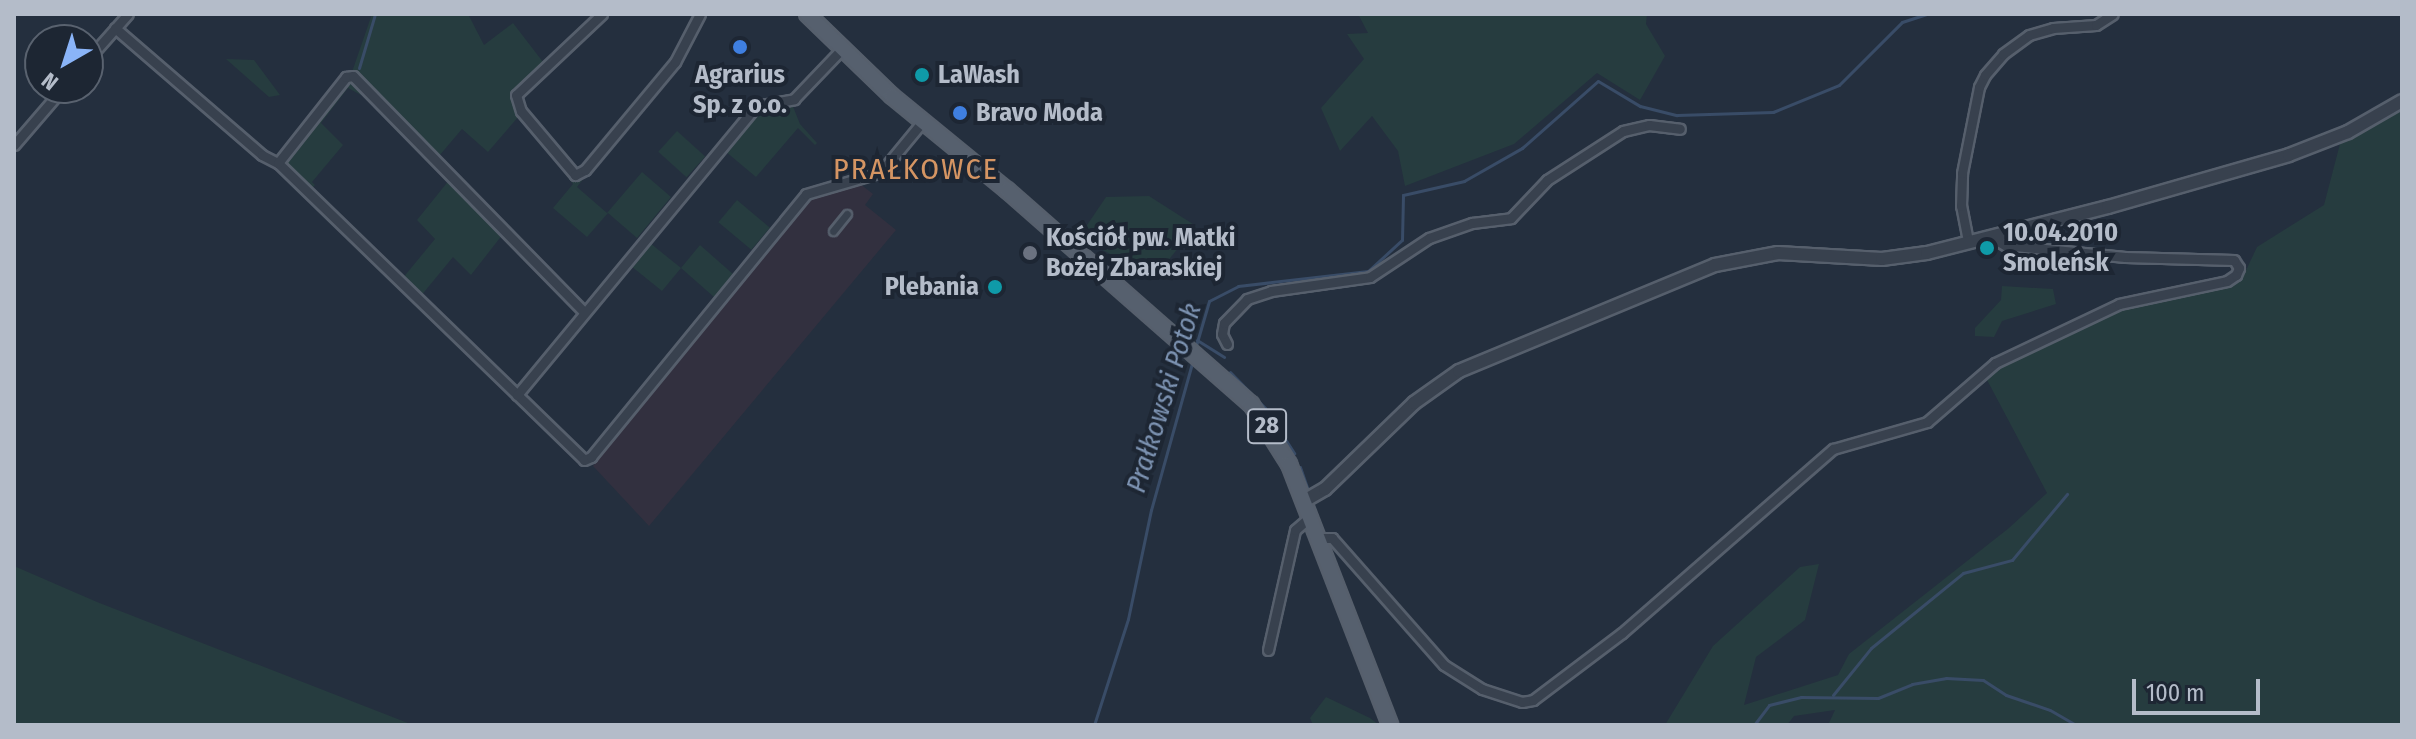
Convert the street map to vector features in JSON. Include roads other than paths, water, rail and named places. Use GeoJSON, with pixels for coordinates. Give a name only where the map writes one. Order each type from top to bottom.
{"type":"FeatureCollection","features":[{"type":"Feature","properties":{"kind":"main road","name":"28"},"geometry":{"type":"LineString","coordinates":[[807,14],[923,121],[1210,364],[1251,404],[1268,427],[1304,501],[1390,725]]}},
{"type":"Feature","properties":{"kind":"street"},"geometry":{"type":"LineString","coordinates":[[104,41],[128,14]]}},
{"type":"Feature","properties":{"kind":"street"},"geometry":{"type":"LineString","coordinates":[[602,14],[516,95],[521,111],[575,175],[585,170],[675,62],[700,14]]}},
{"type":"Feature","properties":{"kind":"street"},"geometry":{"type":"LineString","coordinates":[[1968,241],[1961,206],[1962,173],[1979,87],[1985,75],[2003,54],[2029,35],[2053,28],[2096,25],[2113,14]]}},
{"type":"Feature","properties":{"kind":"street"},"geometry":{"type":"LineString","coordinates":[[115,28],[262,155],[278,163],[578,458],[588,460],[801,199],[814,189],[881,172],[923,121]]}},
{"type":"Feature","properties":{"kind":"street"},"geometry":{"type":"LineString","coordinates":[[517,395],[756,106],[794,99],[842,49]]}},
{"type":"Feature","properties":{"kind":"street"},"geometry":{"type":"LineString","coordinates":[[278,163],[346,77],[353,76],[584,312]]}},
{"type":"Feature","properties":{"kind":"street"},"geometry":{"type":"LineString","coordinates":[[1304,501],[1325,489],[1414,403],[1459,371],[1701,270],[1745,257],[1778,253],[1900,258],[1990,237],[2118,205],[2303,151],[2348,132],[2402,101]]}},
{"type":"Feature","properties":{"kind":"street"},"geometry":{"type":"LineString","coordinates":[[14,145],[49,104]]}},
{"type":"Feature","properties":{"kind":"street"},"geometry":{"type":"LineString","coordinates":[[1227,344],[1222,334],[1227,317],[1238,305],[1256,295],[1370,277],[1429,238],[1472,223],[1511,218],[1547,180],[1623,131],[1649,125],[1680,129]]}},
{"type":"Feature","properties":{"kind":"street"},"geometry":{"type":"LineString","coordinates":[[833,231],[847,214]]}},
{"type":"Feature","properties":{"kind":"street"},"geometry":{"type":"LineString","coordinates":[[1317,538],[1332,538],[1444,665],[1496,695],[1522,702],[1533,700],[1622,633],[1833,449],[1927,422],[1995,363],[2119,304],[2227,281],[2239,268],[2234,260],[2125,257],[2005,245],[1990,237]]}},
{"type":"Feature","properties":{"kind":"street"},"geometry":{"type":"LineString","coordinates":[[1268,650],[1295,530],[1310,517]]}},
{"type":"Feature","properties":{"kind":"waterway"},"geometry":{"type":"LineString","coordinates":[[359,68],[375,14]]}},
{"type":"Feature","properties":{"kind":"waterway","name":"Prałkowski Potok"},"geometry":{"type":"LineString","coordinates":[[1195,349],[1209,301],[1238,286],[1368,271],[1402,240],[1403,195],[1464,181],[1522,148],[1598,81],[1640,106],[1677,115],[1773,112],[1839,85],[1902,22],[1926,14]]}},
{"type":"Feature","properties":{"kind":"waterway"},"geometry":{"type":"LineString","coordinates":[[1197,340],[1224,357]]}},
{"type":"Feature","properties":{"kind":"waterway","name":"Prałkowski Potok"},"geometry":{"type":"LineString","coordinates":[[1094,725],[1128,619],[1151,510],[1193,360]]}},
{"type":"Feature","properties":{"kind":"waterway"},"geometry":{"type":"LineString","coordinates":[[1230,372],[1265,408],[1294,453]]}},
{"type":"Feature","properties":{"kind":"waterway"},"geometry":{"type":"LineString","coordinates":[[1300,467],[1308,490]]}},
{"type":"Feature","properties":{"kind":"waterway"},"geometry":{"type":"LineString","coordinates":[[1833,695],[1871,648],[1963,573],[2012,560],[2067,494]]}},
{"type":"Feature","properties":{"kind":"waterway"},"geometry":{"type":"LineString","coordinates":[[1754,725],[1769,705],[1801,697],[1878,698],[1912,684],[1946,678],[1983,680],[2006,695],[2050,710],[2076,725]]}},
{"type":"Feature","properties":{"kind":"waterway"},"geometry":{"type":"LineString","coordinates":[[1611,724],[1617,725]]}},
{"type":"Feature","properties":{"kind":"place","name":"Agrarius Sp. z o.o."},"geometry":{"type":"Point","coordinates":[740,47]}},
{"type":"Feature","properties":{"kind":"place","name":"LaWash"},"geometry":{"type":"Point","coordinates":[922,75]}},
{"type":"Feature","properties":{"kind":"place","name":"Bravo Moda"},"geometry":{"type":"Point","coordinates":[960,113]}},
{"type":"Feature","properties":{"kind":"place","name":"10.04.2010 Smoleńsk"},"geometry":{"type":"Point","coordinates":[1987,248]}},
{"type":"Feature","properties":{"kind":"place","name":"Kościół pw. Matki Bożej Zbaraskiej"},"geometry":{"type":"Point","coordinates":[1030,253]}},
{"type":"Feature","properties":{"kind":"place","name":"Plebania"},"geometry":{"type":"Point","coordinates":[995,287]}},
{"type":"Feature","properties":{"kind":"district","name":"PRAŁKOWCE"},"geometry":{"type":"Point","coordinates":[916,169]}}]}
